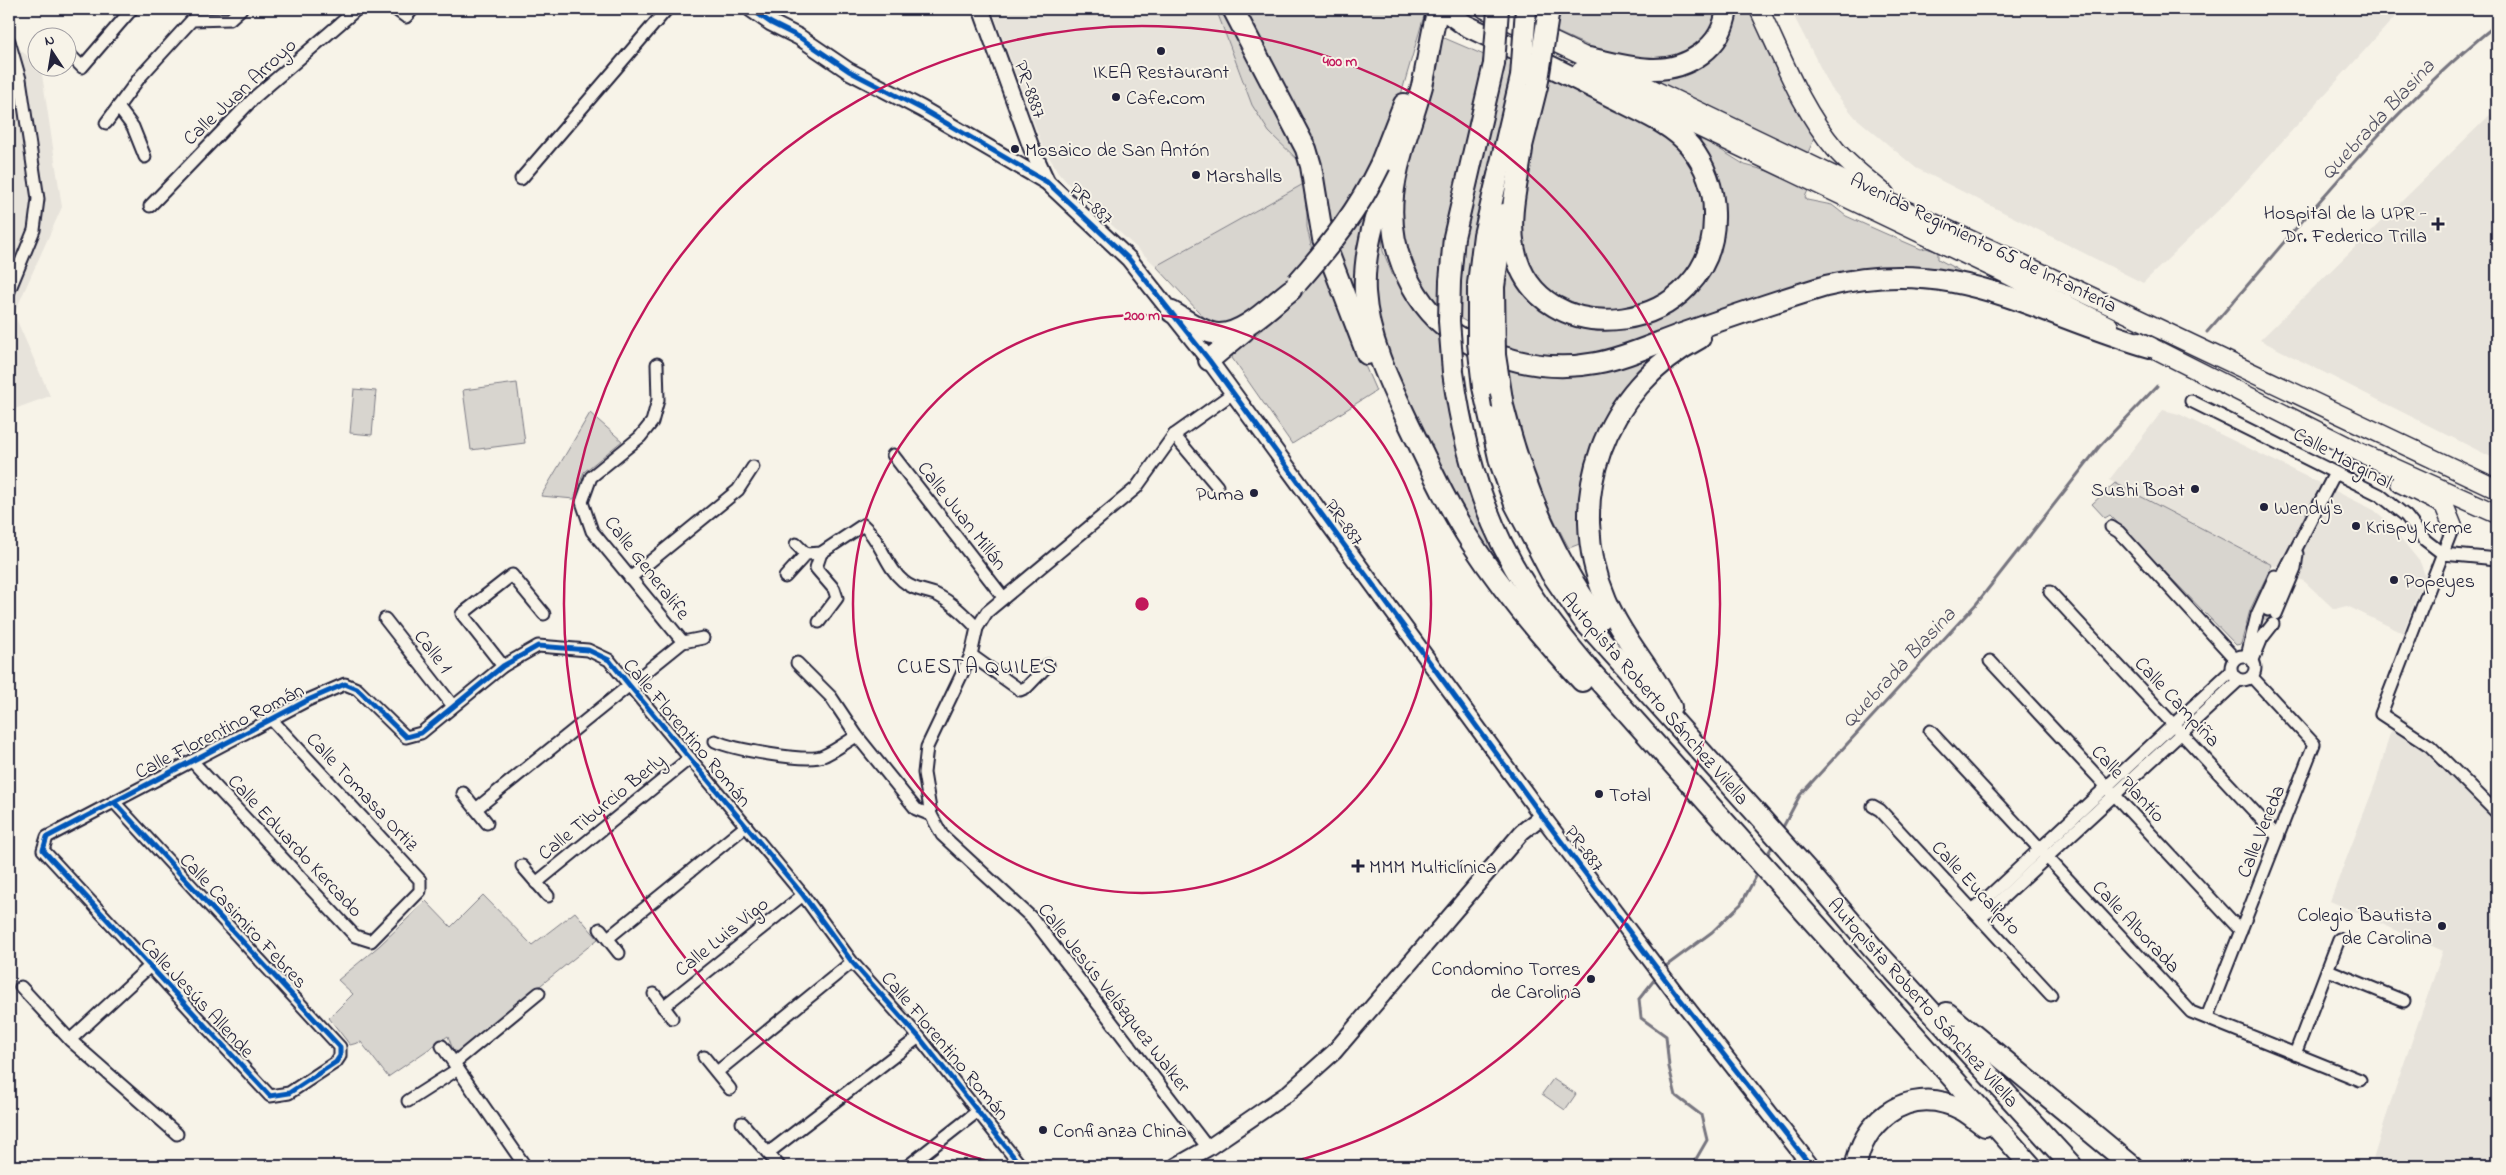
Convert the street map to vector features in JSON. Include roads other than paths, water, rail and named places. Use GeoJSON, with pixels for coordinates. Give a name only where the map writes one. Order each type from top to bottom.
{"type":"FeatureCollection","features":[{"type":"Feature","properties":{"kind":"highway"},"geometry":{"type":"LineString","coordinates":[[1233,9],[1306,149],[1323,239],[1381,389],[1422,470],[1442,503],[1509,594],[1559,656],[1700,809],[1726,824]]}},
{"type":"Feature","properties":{"kind":"highway"},"geometry":{"type":"LineString","coordinates":[[1438,9],[1431,34],[1422,84],[1396,177],[1392,212],[1394,232],[1402,267],[1418,295],[1437,320],[1462,339],[1494,355],[1522,363],[1555,366],[1599,363],[1756,308],[1826,286],[1863,278],[1919,276],[1941,278],[1984,289],[2054,312],[2111,336],[2150,347]]}},
{"type":"Feature","properties":{"kind":"highway"},"geometry":{"type":"LineString","coordinates":[[1443,9],[1465,25],[1659,122],[1690,146],[1706,174],[1714,205],[1713,235],[1706,259],[1698,273],[1685,288],[1661,307],[1650,313],[1623,320],[1590,318],[1552,303],[1530,284],[1520,266],[1514,247],[1514,206],[1529,81],[1549,9]]}},
{"type":"Feature","properties":{"kind":"highway","name":"Autopista Roberto Sánchez Vilella"},"geometry":{"type":"LineString","coordinates":[[1498,9],[1494,64],[1454,237],[1449,321],[1453,372],[1462,427],[1477,482],[1497,533],[1525,586],[1558,633],[1789,896],[2031,1166]]}},
{"type":"Feature","properties":{"kind":"highway","name":"Autopista Roberto Sánchez Vilella"},"geometry":{"type":"LineString","coordinates":[[1526,9],[1529,81],[1484,235],[1486,285],[1478,343],[1490,428],[1522,521],[1551,573],[1584,621],[1807,870],[1873,948],[2072,1166]]}},
{"type":"Feature","properties":{"kind":"highway"},"geometry":{"type":"LineString","coordinates":[[1589,58],[1654,70],[1683,65],[1701,54],[1716,40],[1723,29],[1727,9]]}},
{"type":"Feature","properties":{"kind":"highway"},"geometry":{"type":"LineString","coordinates":[[1209,360],[1262,318],[1294,287],[1338,235],[1369,188],[1431,34]]}},
{"type":"Feature","properties":{"kind":"highway"},"geometry":{"type":"LineString","coordinates":[[1404,148],[1387,182],[1370,236],[1365,272],[1366,306],[1375,343],[1390,386],[1471,541]]}},
{"type":"Feature","properties":{"kind":"highway"},"geometry":{"type":"LineString","coordinates":[[1522,149],[1486,285],[1503,406],[1520,466],[1556,550],[1596,614],[1628,654],[1683,731]]}},
{"type":"Feature","properties":{"kind":"highway"},"geometry":{"type":"LineString","coordinates":[[1172,312],[1209,332],[1218,334],[1228,332],[1253,320],[1294,287]]}},
{"type":"Feature","properties":{"kind":"highway"},"geometry":{"type":"LineString","coordinates":[[1683,731],[1657,681],[1617,623],[1600,587],[1591,549],[1589,500],[1592,478],[1611,425],[1629,395],[1643,379],[1671,354],[1756,308]]}},
{"type":"Feature","properties":{"kind":"highway"},"geometry":{"type":"LineString","coordinates":[[1873,948],[1915,981],[1988,1048],[2132,1166]]}},
{"type":"Feature","properties":{"kind":"highway"},"geometry":{"type":"LineString","coordinates":[[1856,1166],[1862,1144],[1880,1119],[1900,1106],[1920,1101],[1944,1103],[1966,1111],[2010,1143]]}},
{"type":"Feature","properties":{"kind":"main road","name":"Avenida Regimiento 65 de Infantería"},"geometry":{"type":"LineString","coordinates":[[1452,9],[2004,273],[2361,453],[2497,514]]}},
{"type":"Feature","properties":{"kind":"main road","name":"Avenida Regimiento 65 de Infantería"},"geometry":{"type":"LineString","coordinates":[[1485,9],[1905,210],[2497,489]]}},
{"type":"Feature","properties":{"kind":"main road"},"geometry":{"type":"LineString","coordinates":[[1759,9],[1792,82],[1825,136],[1851,165],[1905,210]]}},
{"type":"Feature","properties":{"kind":"main road"},"geometry":{"type":"LineString","coordinates":[[2361,453],[2373,470],[2444,505],[2454,527]]}},
{"type":"Feature","properties":{"kind":"street"},"geometry":{"type":"LineString","coordinates":[[78,62],[82,66],[132,9]]}},
{"type":"Feature","properties":{"kind":"street"},"geometry":{"type":"LineString","coordinates":[[106,123],[140,78],[192,20],[230,19],[241,9]]}},
{"type":"Feature","properties":{"kind":"street","name":"Calle Juan Arroyo"},"geometry":{"type":"LineString","coordinates":[[150,206],[256,96],[357,9]]}},
{"type":"Feature","properties":{"kind":"street"},"geometry":{"type":"LineString","coordinates":[[395,9],[406,16],[413,9]]}},
{"type":"Feature","properties":{"kind":"street"},"geometry":{"type":"LineString","coordinates":[[522,179],[667,9]]}},
{"type":"Feature","properties":{"kind":"street","name":"PR-887"},"geometry":{"type":"LineString","coordinates":[[751,9],[771,23],[799,37],[849,71],[922,109],[1047,182],[1130,259],[1209,360],[1542,816],[1677,995],[1811,1166]]}},
{"type":"Feature","properties":{"kind":"street","name":"PR-8887"},"geometry":{"type":"LineString","coordinates":[[981,9],[1047,182]]}},
{"type":"Feature","properties":{"kind":"street"},"geometry":{"type":"LineString","coordinates":[[9,41],[20,80],[38,199],[34,230],[9,291]]}},
{"type":"Feature","properties":{"kind":"street"},"geometry":{"type":"LineString","coordinates":[[118,106],[126,114],[137,134],[145,157]]}},
{"type":"Feature","properties":{"kind":"street","name":"Calle Generalife"},"geometry":{"type":"LineString","coordinates":[[658,364],[658,400],[652,422],[640,437],[591,477],[582,502],[592,531],[683,642]]}},
{"type":"Feature","properties":{"kind":"street","name":"Calle Jesús Velázquez Walker"},"geometry":{"type":"LineString","coordinates":[[1208,1148],[1033,919],[942,835],[930,815],[924,773],[927,748],[971,655],[977,628],[987,612],[1136,488],[1174,435],[1233,393]]}},
{"type":"Feature","properties":{"kind":"street","name":"Calle Marginal"},"geometry":{"type":"LineString","coordinates":[[2191,400],[2380,495],[2406,516],[2425,540],[2443,554]]}},
{"type":"Feature","properties":{"kind":"street"},"geometry":{"type":"LineString","coordinates":[[1174,435],[1217,486]]}},
{"type":"Feature","properties":{"kind":"street","name":"Calle Juan Millán"},"geometry":{"type":"LineString","coordinates":[[893,455],[1003,597]]}},
{"type":"Feature","properties":{"kind":"street"},"geometry":{"type":"LineString","coordinates":[[630,578],[738,490],[753,467]]}},
{"type":"Feature","properties":{"kind":"street"},"geometry":{"type":"LineString","coordinates":[[2267,619],[2257,615],[2274,576],[2298,547],[2335,473]]}},
{"type":"Feature","properties":{"kind":"street"},"geometry":{"type":"LineString","coordinates":[[785,578],[806,554],[821,553],[862,525],[868,530],[887,562],[904,583],[916,590],[947,600],[977,628]]}},
{"type":"Feature","properties":{"kind":"street"},"geometry":{"type":"LineString","coordinates":[[2111,527],[2119,532],[2235,658],[2250,658]]}},
{"type":"Feature","properties":{"kind":"street"},"geometry":{"type":"LineString","coordinates":[[2454,527],[2381,714],[2430,746],[2497,813]]}},
{"type":"Feature","properties":{"kind":"street"},"geometry":{"type":"LineString","coordinates":[[796,544],[806,554]]}},
{"type":"Feature","properties":{"kind":"street"},"geometry":{"type":"LineString","coordinates":[[2250,658],[2267,619],[2295,569],[2298,547]]}},
{"type":"Feature","properties":{"kind":"street"},"geometry":{"type":"LineString","coordinates":[[819,622],[837,598],[834,589],[816,568],[821,553]]}},
{"type":"Feature","properties":{"kind":"street"},"geometry":{"type":"LineString","coordinates":[[2443,554],[2497,559]]}},
{"type":"Feature","properties":{"kind":"street"},"geometry":{"type":"LineString","coordinates":[[503,666],[462,614],[512,575],[544,614]]}},
{"type":"Feature","properties":{"kind":"street","name":"Calle Campiña"},"geometry":{"type":"LineString","coordinates":[[2050,592],[2278,837]]}},
{"type":"Feature","properties":{"kind":"street"},"geometry":{"type":"LineString","coordinates":[[2250,658],[2262,638],[2267,619]]}},
{"type":"Feature","properties":{"kind":"street","name":"Calle 1"},"geometry":{"type":"LineString","coordinates":[[385,620],[453,706]]}},
{"type":"Feature","properties":{"kind":"street","name":"Calle Generalife"},"geometry":{"type":"LineString","coordinates":[[476,809],[683,642],[703,638]]}},
{"type":"Feature","properties":{"kind":"street","name":"Calle Florentino Román"},"geometry":{"type":"LineString","coordinates":[[54,862],[43,850],[47,837],[271,719],[345,684],[357,689],[406,737],[421,733],[503,666],[538,646],[588,650],[609,660],[803,895],[852,962],[919,1038],[1021,1166]]}},
{"type":"Feature","properties":{"kind":"street"},"geometry":{"type":"LineString","coordinates":[[971,655],[1020,690],[1027,687],[1048,665]]}},
{"type":"Feature","properties":{"kind":"street"},"geometry":{"type":"LineString","coordinates":[[2235,658],[2231,664],[2235,676]]}},
{"type":"Feature","properties":{"kind":"street"},"geometry":{"type":"LineString","coordinates":[[2235,676],[2246,680],[2252,677],[2256,667],[2250,658]]}},
{"type":"Feature","properties":{"kind":"street","name":"Calle Plantío"},"geometry":{"type":"LineString","coordinates":[[1990,661],[2240,931]]}},
{"type":"Feature","properties":{"kind":"street"},"geometry":{"type":"LineString","coordinates":[[797,663],[831,698],[857,736],[916,809],[930,815]]}},
{"type":"Feature","properties":{"kind":"street"},"geometry":{"type":"LineString","coordinates":[[1978,914],[2235,676]]}},
{"type":"Feature","properties":{"kind":"street","name":"Calle Vereda"},"geometry":{"type":"LineString","coordinates":[[2207,1017],[2314,744],[2252,677]]}},
{"type":"Feature","properties":{"kind":"street","name":"Calle Tomasa Ortiz"},"geometry":{"type":"LineString","coordinates":[[271,719],[420,880],[420,891]]}},
{"type":"Feature","properties":{"kind":"street","name":"Calle Alborada"},"geometry":{"type":"LineString","coordinates":[[1930,731],[2191,1012],[2360,1080]]}},
{"type":"Feature","properties":{"kind":"street"},"geometry":{"type":"LineString","coordinates":[[715,741],[726,746],[799,759],[822,757],[857,736]]}},
{"type":"Feature","properties":{"kind":"street","name":"Calle Tiburcio Berly"},"geometry":{"type":"LineString","coordinates":[[536,883],[690,758]]}},
{"type":"Feature","properties":{"kind":"street","name":"Calle Eduardo Kercado"},"geometry":{"type":"LineString","coordinates":[[192,761],[356,936],[371,941],[420,891]]}},
{"type":"Feature","properties":{"kind":"street"},"geometry":{"type":"LineString","coordinates":[[463,793],[487,823]]}},
{"type":"Feature","properties":{"kind":"street","name":"Calle Casimiro Febres"},"geometry":{"type":"LineString","coordinates":[[114,802],[340,1047],[340,1056],[336,1062]]}},
{"type":"Feature","properties":{"kind":"street","name":"Calle Eucalipto"},"geometry":{"type":"LineString","coordinates":[[1873,806],[1880,810],[1978,914],[2051,995]]}},
{"type":"Feature","properties":{"kind":"street"},"geometry":{"type":"LineString","coordinates":[[1176,1166],[1208,1148],[1287,1094],[1334,1052],[1522,832],[1542,816]]}},
{"type":"Feature","properties":{"kind":"street"},"geometry":{"type":"LineString","coordinates":[[608,938],[746,826]]}},
{"type":"Feature","properties":{"kind":"street","name":"Calle Jesús Allende"},"geometry":{"type":"LineString","coordinates":[[54,862],[270,1096],[289,1093],[336,1062]]}},
{"type":"Feature","properties":{"kind":"street"},"geometry":{"type":"LineString","coordinates":[[522,866],[548,896]]}},
{"type":"Feature","properties":{"kind":"street","name":"Calle Luis Vigo"},"geometry":{"type":"LineString","coordinates":[[663,1007],[803,895]]}},
{"type":"Feature","properties":{"kind":"street"},"geometry":{"type":"LineString","coordinates":[[600,929],[619,953]]}},
{"type":"Feature","properties":{"kind":"street"},"geometry":{"type":"LineString","coordinates":[[2295,1054],[2339,939]]}},
{"type":"Feature","properties":{"kind":"street"},"geometry":{"type":"LineString","coordinates":[[717,1072],[852,962]]}},
{"type":"Feature","properties":{"kind":"street"},"geometry":{"type":"LineString","coordinates":[[70,1040],[149,967]]}},
{"type":"Feature","properties":{"kind":"street"},"geometry":{"type":"LineString","coordinates":[[2328,970],[2404,1001]]}},
{"type":"Feature","properties":{"kind":"street"},"geometry":{"type":"LineString","coordinates":[[21,987],[70,1040],[177,1134]]}},
{"type":"Feature","properties":{"kind":"street"},"geometry":{"type":"LineString","coordinates":[[408,1101],[456,1066],[539,993]]}},
{"type":"Feature","properties":{"kind":"street"},"geometry":{"type":"LineString","coordinates":[[654,994],[672,1018]]}},
{"type":"Feature","properties":{"kind":"street"},"geometry":{"type":"LineString","coordinates":[[768,1153],[919,1038]]}},
{"type":"Feature","properties":{"kind":"street"},"geometry":{"type":"LineString","coordinates":[[442,1046],[525,1166]]}},
{"type":"Feature","properties":{"kind":"street"},"geometry":{"type":"LineString","coordinates":[[704,1057],[730,1089]]}},
{"type":"Feature","properties":{"kind":"street"},"geometry":{"type":"LineString","coordinates":[[908,1166],[978,1111]]}},
{"type":"Feature","properties":{"kind":"street"},"geometry":{"type":"LineString","coordinates":[[742,1123],[779,1166]]}},
{"type":"Feature","properties":{"kind":"waterway","name":"Quebrada Blasina"},"geometry":{"type":"LineString","coordinates":[[2207,332],[2381,132],[2418,94],[2497,24]]}},
{"type":"Feature","properties":{"kind":"waterway","name":"Quebrada Blasina"},"geometry":{"type":"LineString","coordinates":[[1781,831],[1800,795],[1977,603],[2099,447],[2157,386]]}},
{"type":"Feature","properties":{"kind":"waterway","name":"Quebrada Blasina"},"geometry":{"type":"LineString","coordinates":[[1766,857],[1774,843]]}},
{"type":"Feature","properties":{"kind":"waterway","name":"Quebrada Blasina"},"geometry":{"type":"LineString","coordinates":[[1666,966],[1712,932],[1741,904],[1759,871]]}},
{"type":"Feature","properties":{"kind":"waterway","name":"Quebrada Blasina"},"geometry":{"type":"LineString","coordinates":[[1655,979],[1639,999],[1641,1018],[1666,1036],[1669,1067],[1676,1096],[1701,1115],[1707,1140],[1692,1166]]}},
{"type":"Feature","properties":{"kind":"tunnel"},"geometry":{"type":"LineString","coordinates":[[2263,619],[2268,610]]}},
{"type":"Feature","properties":{"kind":"place","name":"IKEA Restaurant"},"geometry":{"type":"Point","coordinates":[1161,51]}},
{"type":"Feature","properties":{"kind":"place","name":"Cafe.com"},"geometry":{"type":"Point","coordinates":[1116,97]}},
{"type":"Feature","properties":{"kind":"place","name":"Mosaico de San Antón"},"geometry":{"type":"Point","coordinates":[1015,149]}},
{"type":"Feature","properties":{"kind":"place","name":"Marshalls"},"geometry":{"type":"Point","coordinates":[1196,175]}},
{"type":"Feature","properties":{"kind":"place","name":"Hospital de la UPR - Dr. Federico Trilla"},"geometry":{"type":"Point","coordinates":[2438,224]}},
{"type":"Feature","properties":{"kind":"place","name":"Sushi Boat"},"geometry":{"type":"Point","coordinates":[2195,489]}},
{"type":"Feature","properties":{"kind":"place","name":"Puma"},"geometry":{"type":"Point","coordinates":[1254,493]}},
{"type":"Feature","properties":{"kind":"place","name":"Wendy's"},"geometry":{"type":"Point","coordinates":[2264,507]}},
{"type":"Feature","properties":{"kind":"place","name":"Krispy Kreme"},"geometry":{"type":"Point","coordinates":[2356,526]}},
{"type":"Feature","properties":{"kind":"place","name":"Popeyes"},"geometry":{"type":"Point","coordinates":[2394,580]}},
{"type":"Feature","properties":{"kind":"place","name":"Total"},"geometry":{"type":"Point","coordinates":[1599,794]}},
{"type":"Feature","properties":{"kind":"place","name":"MMM Multiclínica"},"geometry":{"type":"Point","coordinates":[1358,866]}},
{"type":"Feature","properties":{"kind":"place","name":"Colegio Bautista de Carolina"},"geometry":{"type":"Point","coordinates":[2442,926]}},
{"type":"Feature","properties":{"kind":"place","name":"Condomino Torres de Carolina"},"geometry":{"type":"Point","coordinates":[1591,979]}},
{"type":"Feature","properties":{"kind":"place","name":"Confianza China"},"geometry":{"type":"Point","coordinates":[1043,1130]}},
{"type":"Feature","properties":{"kind":"district","name":"CUESTA QUILES"},"geometry":{"type":"Point","coordinates":[977,666]}}]}
